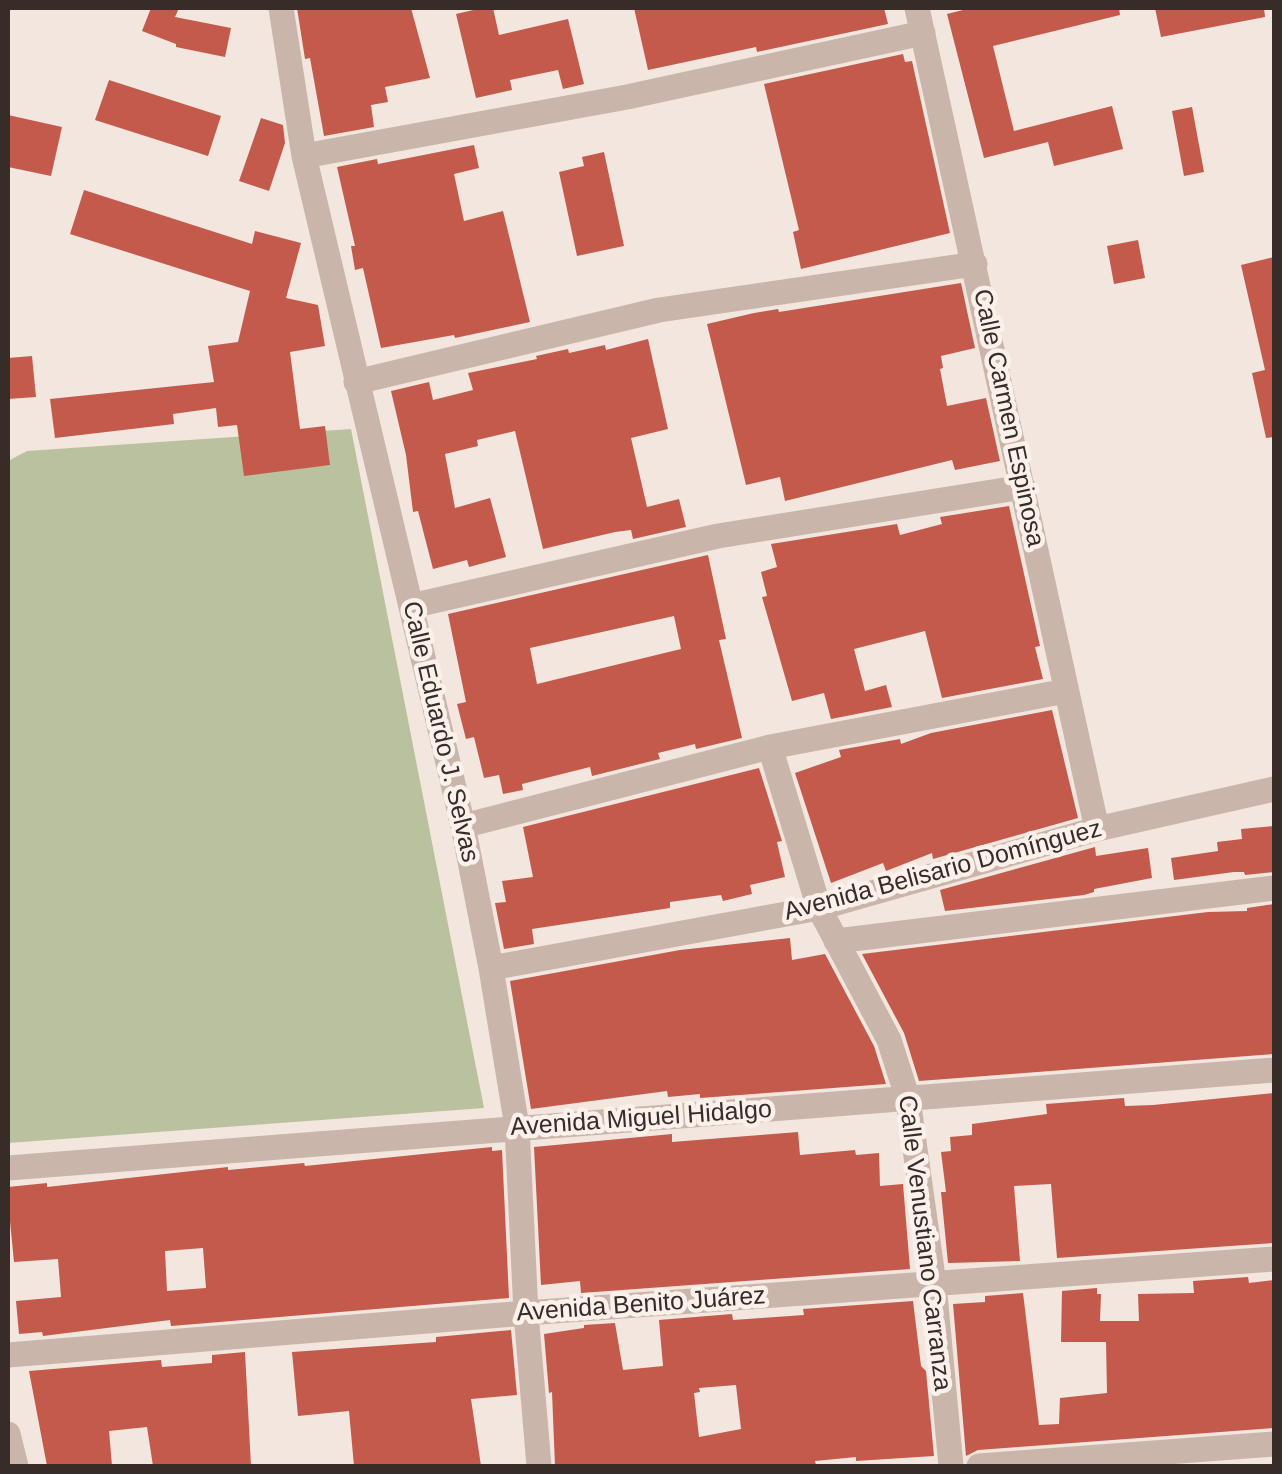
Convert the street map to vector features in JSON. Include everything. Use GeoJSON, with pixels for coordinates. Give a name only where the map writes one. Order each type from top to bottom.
{"type":"FeatureCollection","features":[{"type":"Feature","properties":{"kind":"street","name":"Calle Eduardo J. Selvas"},"geometry":{"type":"LineString","coordinates":[[281,8],[304,156],[463,826],[491,968],[516,1127],[539,1466]]}},
{"type":"Feature","properties":{"kind":"street","name":"Calle Carmen Espinosa"},"geometry":{"type":"LineString","coordinates":[[916,8],[1096,830]]}},
{"type":"Feature","properties":{"kind":"street"},"geometry":{"type":"LineString","coordinates":[[304,156],[627,97],[923,33]]}},
{"type":"Feature","properties":{"kind":"street"},"geometry":{"type":"LineString","coordinates":[[356,382],[660,310],[975,264]]}},
{"type":"Feature","properties":{"kind":"street"},"geometry":{"type":"LineString","coordinates":[[410,606],[718,536],[1022,487]]}},
{"type":"Feature","properties":{"kind":"street"},"geometry":{"type":"LineString","coordinates":[[463,826],[770,746],[1066,690]]}},
{"type":"Feature","properties":{"kind":"street","name":"Calle Venustiano Carranza"},"geometry":{"type":"LineString","coordinates":[[770,746],[819,908],[889,1040],[908,1100],[934,1284],[950,1466]]}},
{"type":"Feature","properties":{"kind":"street","name":"Avenida Belisario Domínguez"},"geometry":{"type":"LineString","coordinates":[[491,968],[819,908],[1096,830],[1274,789]]}},
{"type":"Feature","properties":{"kind":"street"},"geometry":{"type":"LineString","coordinates":[[836,941],[1274,888]]}},
{"type":"Feature","properties":{"kind":"street","name":"Avenida Miguel Hidalgo"},"geometry":{"type":"LineString","coordinates":[[8,1168],[1274,1070]]}},
{"type":"Feature","properties":{"kind":"street","name":"Avenida Benito Juárez"},"geometry":{"type":"LineString","coordinates":[[8,1356],[1274,1259]]}},
{"type":"Feature","properties":{"kind":"street"},"geometry":{"type":"LineString","coordinates":[[8,1434],[16,1466]]}},
{"type":"Feature","properties":{"kind":"street"},"geometry":{"type":"LineString","coordinates":[[978,1466],[1274,1444]]}},
{"type":"Feature","properties":{"kind":"green space"},"geometry":{"type":"Polygon","coordinates":[[[351,429],[484,1108],[8,1143],[8,461],[27,451],[351,429]]]}},
{"type":"Feature","properties":{"kind":"building"},"geometry":{"type":"Polygon","coordinates":[[[151,8],[179,8],[175,17],[231,28],[225,57],[176,47],[142,31],[151,8]]]}},
{"type":"Feature","properties":{"kind":"building"},"geometry":{"type":"Polygon","coordinates":[[[297,8],[411,8],[430,78],[385,87],[388,102],[371,105],[374,127],[324,136],[297,8]]]}},
{"type":"Feature","properties":{"kind":"building"},"geometry":{"type":"Polygon","coordinates":[[[493,8],[499,35],[568,19],[584,84],[563,89],[558,70],[510,80],[512,90],[476,98],[456,14],[493,8]]]}},
{"type":"Feature","properties":{"kind":"building"},"geometry":{"type":"Polygon","coordinates":[[[634,8],[884,8],[888,24],[648,70],[634,8]]]}},
{"type":"Feature","properties":{"kind":"building"},"geometry":{"type":"Polygon","coordinates":[[[971,8],[1119,8],[1120,15],[993,46],[1014,131],[1112,106],[1123,149],[1054,166],[1048,142],[984,158],[947,14],[971,8]]]}},
{"type":"Feature","properties":{"kind":"building"},"geometry":{"type":"Polygon","coordinates":[[[1155,8],[1264,8],[1265,17],[1161,37],[1155,8]]]}},
{"type":"Feature","properties":{"kind":"building"},"geometry":{"type":"Polygon","coordinates":[[[903,54],[905,62],[912,61],[950,233],[801,269],[793,232],[799,230],[764,84],[903,54]]]}},
{"type":"Feature","properties":{"kind":"building"},"geometry":{"type":"Polygon","coordinates":[[[109,80],[221,116],[208,156],[95,120],[109,80]]]}},
{"type":"Feature","properties":{"kind":"building"},"geometry":{"type":"Polygon","coordinates":[[[1192,107],[1204,172],[1184,176],[1172,111],[1192,107]]]}},
{"type":"Feature","properties":{"kind":"building"},"geometry":{"type":"Polygon","coordinates":[[[8,115],[62,127],[51,176],[8,167],[8,115]]]}},
{"type":"Feature","properties":{"kind":"building"},"geometry":{"type":"Polygon","coordinates":[[[261,118],[283,125],[285,143],[269,191],[239,181],[261,118]]]}},
{"type":"Feature","properties":{"kind":"building"},"geometry":{"type":"Polygon","coordinates":[[[474,145],[479,168],[454,174],[464,221],[503,211],[530,322],[381,348],[363,268],[355,270],[351,246],[355,246],[337,167],[377,159],[378,164],[474,145]]]}},
{"type":"Feature","properties":{"kind":"building"},"geometry":{"type":"Polygon","coordinates":[[[604,152],[624,246],[577,256],[559,172],[584,166],[582,157],[604,152]]]}},
{"type":"Feature","properties":{"kind":"building"},"geometry":{"type":"Polygon","coordinates":[[[84,190],[252,244],[255,231],[301,243],[286,298],[318,305],[325,346],[290,352],[300,429],[325,426],[330,465],[244,476],[237,425],[218,427],[216,408],[173,414],[174,424],[55,438],[50,399],[214,382],[208,346],[238,342],[250,291],[70,234],[84,190]]]}},
{"type":"Feature","properties":{"kind":"building"},"geometry":{"type":"Polygon","coordinates":[[[1138,240],[1145,278],[1114,284],[1107,246],[1138,240]]]}},
{"type":"Feature","properties":{"kind":"building"},"geometry":{"type":"Polygon","coordinates":[[[1274,257],[1274,437],[1266,438],[1252,373],[1265,370],[1241,265],[1274,257]]]}},
{"type":"Feature","properties":{"kind":"building"},"geometry":{"type":"Polygon","coordinates":[[[961,283],[975,348],[941,356],[947,406],[986,398],[1000,461],[955,470],[952,460],[785,501],[780,477],[746,485],[707,324],[778,309],[779,312],[961,283]]]}},
{"type":"Feature","properties":{"kind":"building"},"geometry":{"type":"Polygon","coordinates":[[[648,339],[668,429],[631,438],[647,507],[679,499],[686,527],[633,539],[631,530],[615,532],[543,549],[515,431],[477,440],[478,446],[445,454],[455,508],[490,498],[506,557],[469,567],[467,560],[433,569],[418,511],[413,512],[406,455],[391,391],[429,382],[433,400],[473,390],[468,373],[568,349],[569,353],[605,345],[606,350],[648,339]]]}},
{"type":"Feature","properties":{"kind":"building"},"geometry":{"type":"Polygon","coordinates":[[[32,356],[36,397],[8,399],[8,358],[32,356]]]}},
{"type":"Feature","properties":{"kind":"building"},"geometry":{"type":"Polygon","coordinates":[[[1009,506],[1040,646],[1035,647],[1043,679],[942,698],[925,631],[854,649],[865,691],[886,685],[892,707],[831,719],[824,693],[792,701],[762,597],[767,596],[761,572],[777,567],[771,544],[897,524],[900,535],[942,524],[940,517],[1009,506]]]}},
{"type":"Feature","properties":{"kind":"building"},"geometry":{"type":"Polygon","coordinates":[[[708,555],[726,639],[719,640],[742,738],[658,753],[660,759],[592,776],[590,767],[522,784],[523,790],[503,794],[499,775],[484,778],[474,737],[466,739],[457,704],[466,702],[448,614],[708,555]],[[674,616],[530,648],[537,684],[681,649],[674,616]]]}},
{"type":"Feature","properties":{"kind":"building"},"geometry":{"type":"Polygon","coordinates":[[[1052,710],[1078,818],[933,859],[932,853],[886,871],[883,863],[831,883],[795,773],[841,757],[839,750],[900,739],[901,744],[931,733],[1052,710]]]}},
{"type":"Feature","properties":{"kind":"building"},"geometry":{"type":"Polygon","coordinates":[[[759,768],[782,841],[777,842],[785,877],[750,885],[752,894],[723,901],[721,895],[670,902],[670,908],[532,929],[534,944],[504,949],[495,903],[506,902],[502,881],[533,877],[523,827],[759,768]]]}},
{"type":"Feature","properties":{"kind":"building"},"geometry":{"type":"Polygon","coordinates":[[[1274,826],[1274,872],[1234,872],[1174,880],[1171,858],[1218,851],[1217,842],[1242,839],[1241,829],[1274,826]]]}},
{"type":"Feature","properties":{"kind":"building"},"geometry":{"type":"Polygon","coordinates":[[[1095,847],[1096,856],[1148,848],[1152,878],[1094,889],[1084,895],[945,911],[940,890],[1095,847]]]}},
{"type":"Feature","properties":{"kind":"building"},"geometry":{"type":"Polygon","coordinates":[[[1274,904],[1274,1054],[919,1081],[904,1033],[862,954],[1208,912],[1247,911],[1274,904]]]}},
{"type":"Feature","properties":{"kind":"building"},"geometry":{"type":"Polygon","coordinates":[[[790,938],[792,960],[825,954],[874,1046],[886,1084],[700,1098],[700,1094],[668,1097],[667,1091],[531,1109],[510,981],[680,950],[790,938]]]}},
{"type":"Feature","properties":{"kind":"building"},"geometry":{"type":"Polygon","coordinates":[[[1274,1093],[1274,1243],[1057,1258],[1051,1184],[1014,1186],[1020,1261],[948,1263],[941,1152],[951,1151],[950,1137],[972,1135],[972,1124],[1047,1114],[1046,1104],[1124,1098],[1125,1106],[1153,1105],[1274,1093]]]}},
{"type":"Feature","properties":{"kind":"building"},"geometry":{"type":"Polygon","coordinates":[[[798,1132],[800,1155],[855,1150],[856,1155],[879,1153],[880,1186],[903,1184],[910,1269],[581,1293],[580,1281],[541,1285],[534,1147],[672,1134],[672,1142],[798,1132]]]}},
{"type":"Feature","properties":{"kind":"building"},"geometry":{"type":"Polygon","coordinates":[[[492,1147],[492,1151],[502,1150],[509,1298],[171,1326],[170,1320],[43,1336],[42,1332],[19,1334],[16,1301],[61,1297],[58,1259],[14,1262],[8,1187],[47,1183],[47,1187],[228,1167],[304,1163],[305,1166],[492,1147]],[[203,1248],[165,1251],[167,1291],[206,1288],[203,1248]]]}},
{"type":"Feature","properties":{"kind":"building"},"geometry":{"type":"Polygon","coordinates":[[[1248,1277],[1249,1283],[1274,1280],[1274,1428],[978,1450],[966,1456],[953,1304],[1023,1293],[1039,1425],[1059,1424],[1060,1398],[1107,1393],[1106,1342],[1061,1342],[1062,1291],[1097,1288],[1097,1294],[1101,1294],[1100,1321],[1139,1321],[1138,1294],[1194,1293],[1193,1281],[1248,1277]]]}},
{"type":"Feature","properties":{"kind":"building"},"geometry":{"type":"Polygon","coordinates":[[[913,1301],[921,1366],[926,1371],[934,1456],[856,1461],[856,1457],[802,1466],[555,1466],[552,1392],[549,1393],[544,1334],[615,1323],[623,1370],[663,1366],[659,1320],[732,1314],[733,1320],[804,1315],[803,1309],[913,1301]],[[736,1385],[699,1388],[700,1392],[694,1393],[699,1437],[741,1429],[736,1385]]]}},
{"type":"Feature","properties":{"kind":"building"},"geometry":{"type":"Polygon","coordinates":[[[511,1330],[517,1395],[471,1399],[481,1466],[354,1466],[349,1411],[298,1416],[292,1352],[436,1342],[436,1337],[511,1330]]]}},
{"type":"Feature","properties":{"kind":"building"},"geometry":{"type":"Polygon","coordinates":[[[245,1352],[251,1466],[153,1466],[147,1427],[109,1431],[112,1466],[47,1466],[29,1371],[161,1360],[162,1367],[212,1363],[212,1355],[245,1352]]]}}]}
